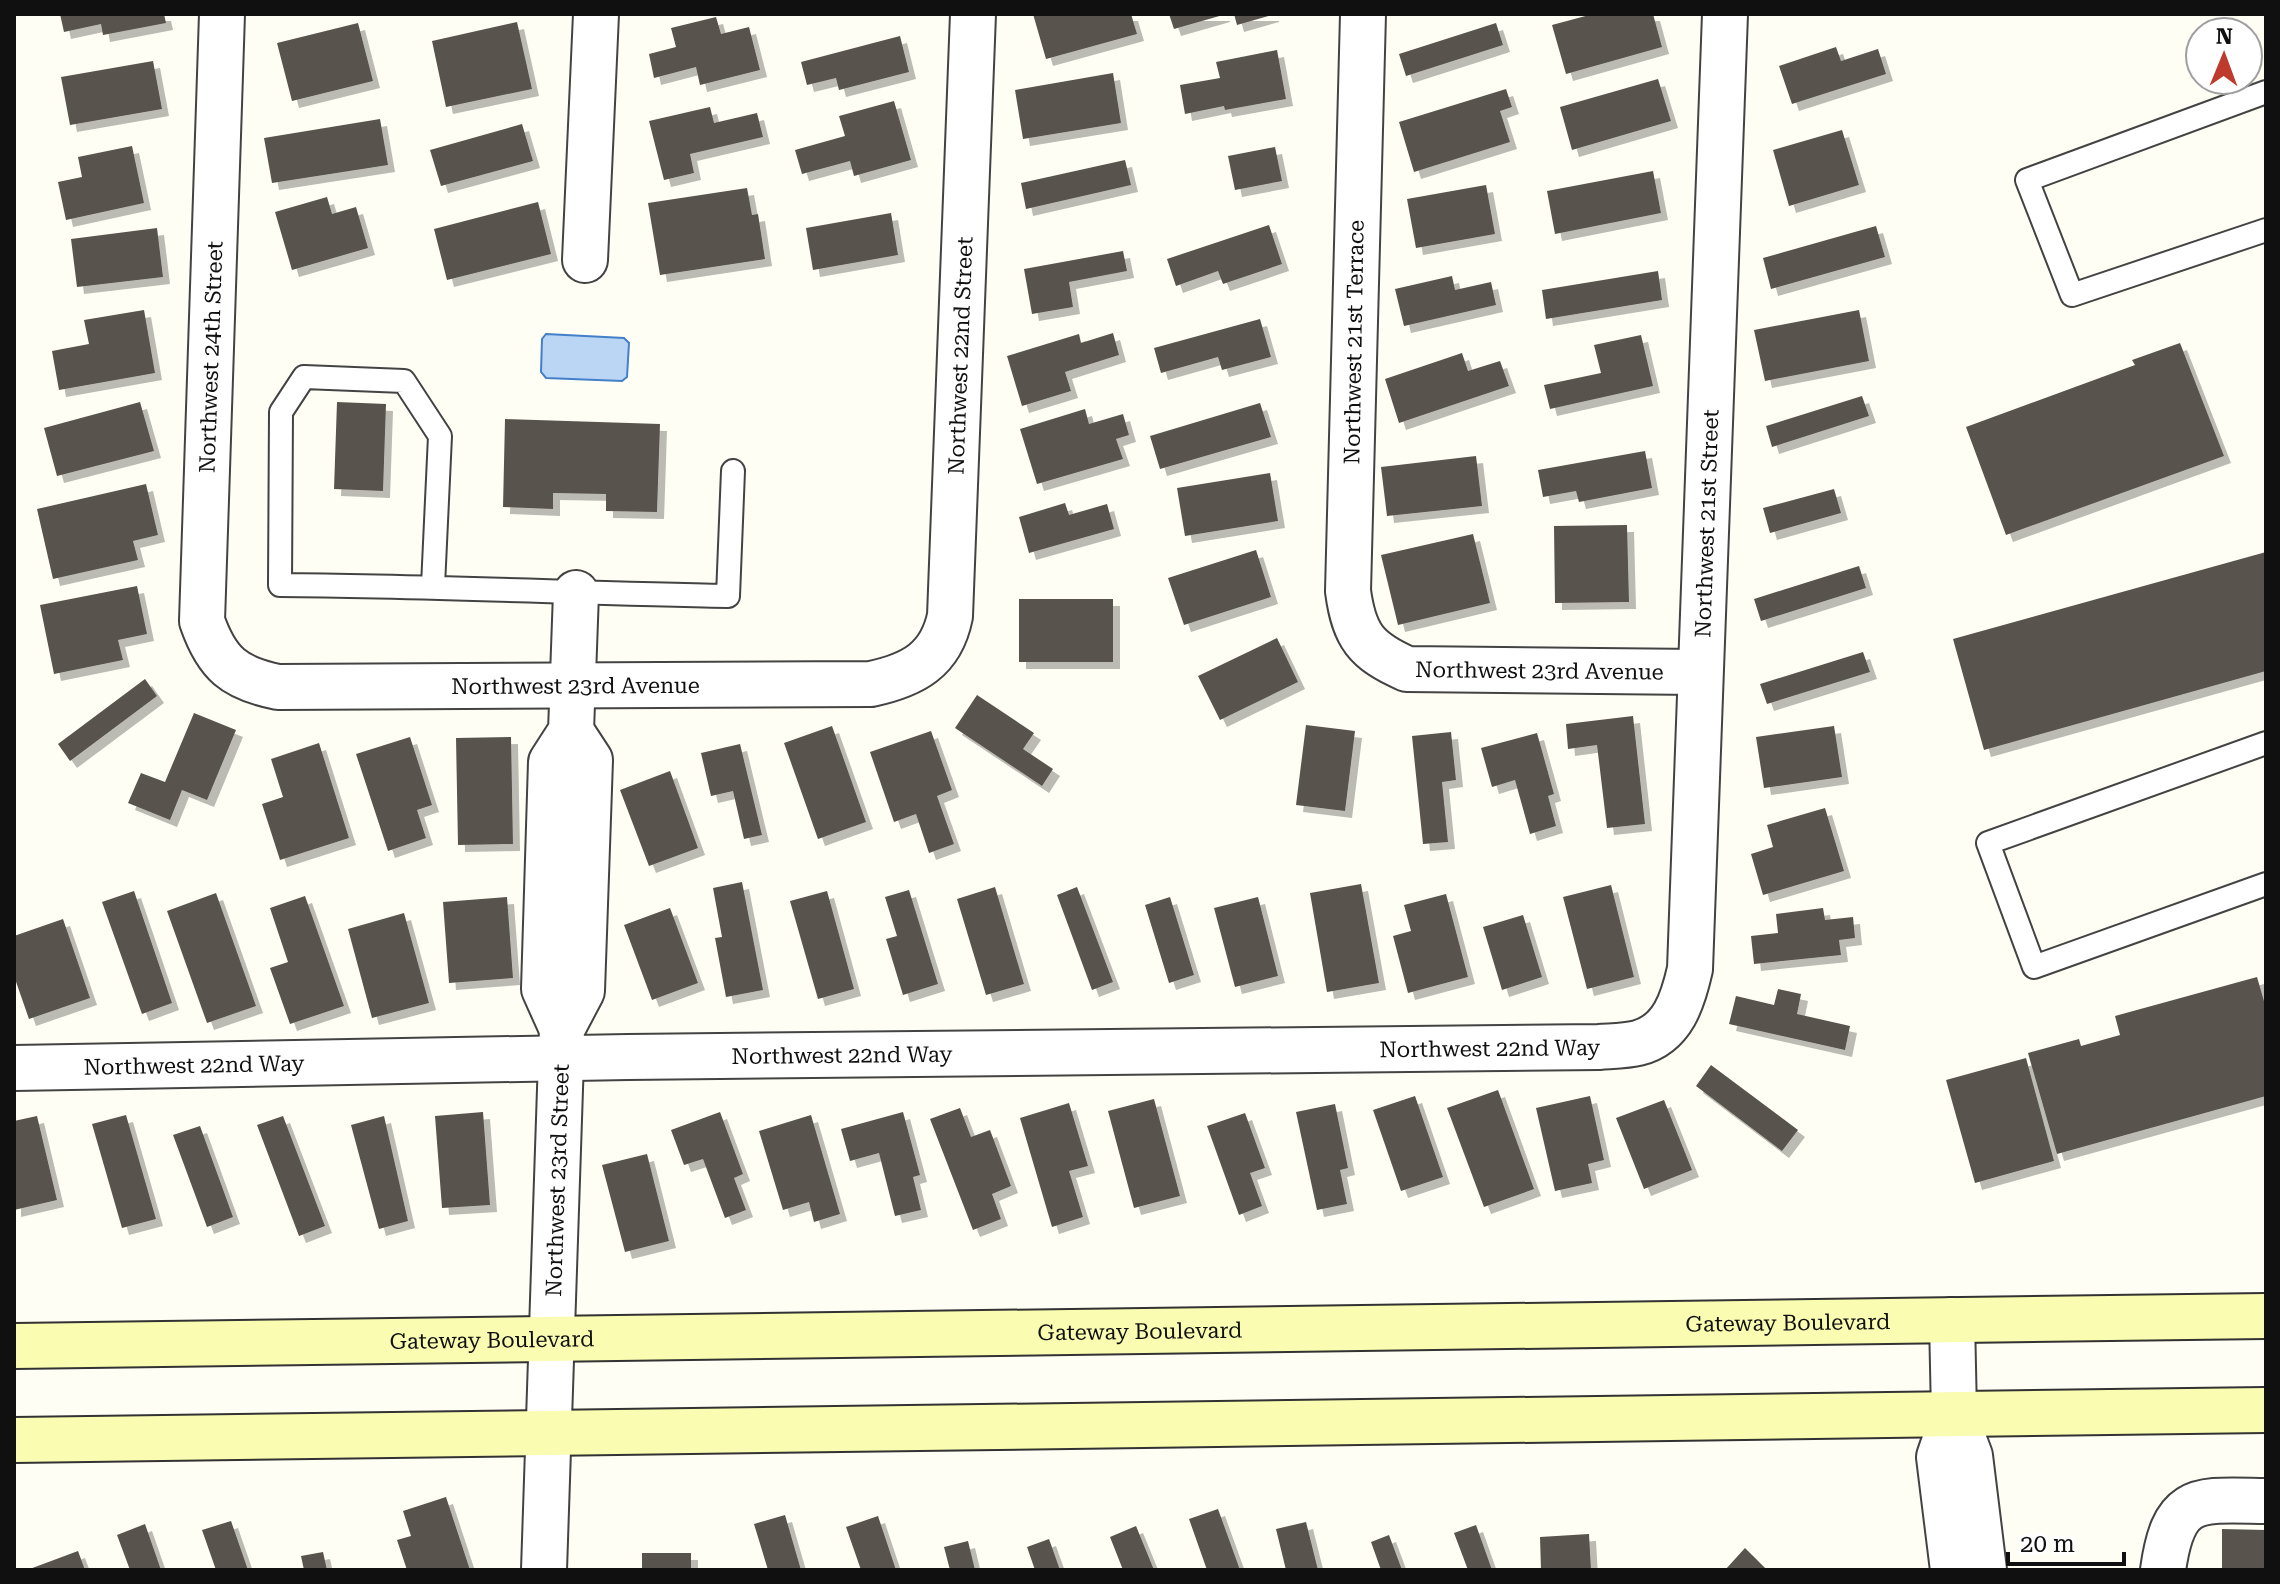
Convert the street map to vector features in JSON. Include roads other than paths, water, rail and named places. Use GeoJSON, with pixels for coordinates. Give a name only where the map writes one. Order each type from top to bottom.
{"type":"FeatureCollection","features":[{"type":"Feature","properties":{"kind":"main road","name":"Gateway Boulevard"},"geometry":{"type":"LineString","coordinates":[[14,1346],[2266,1316]]}},
{"type":"Feature","properties":{"kind":"main road"},"geometry":{"type":"LineString","coordinates":[[14,1440],[2266,1410]]}},
{"type":"Feature","properties":{"kind":"street","name":"Northwest 24th Street"},"geometry":{"type":"LineString","coordinates":[[222,14],[202,621],[211,646],[227,667],[250,681]]}},
{"type":"Feature","properties":{"kind":"street"},"geometry":{"type":"LineString","coordinates":[[585,260],[596,14]]}},
{"type":"Feature","properties":{"kind":"street","name":"Northwest 22nd Street"},"geometry":{"type":"LineString","coordinates":[[900,678],[936,652],[946,635],[950,616],[973,14]]}},
{"type":"Feature","properties":{"kind":"street","name":"Northwest 21st Terrace"},"geometry":{"type":"LineString","coordinates":[[1363,14],[1348,591],[1351,617],[1363,641],[1383,659]]}},
{"type":"Feature","properties":{"kind":"street","name":"Northwest 21st Street"},"geometry":{"type":"LineString","coordinates":[[1665,1028],[1682,1002],[1690,969],[1725,14]]}},
{"type":"Feature","properties":{"kind":"street","name":"Northwest 23rd Street"},"geometry":{"type":"LineString","coordinates":[[544,1570],[561,1044],[582,991],[590,760],[571,731],[576,593]]}},
{"type":"Feature","properties":{"kind":"street","name":"Northwest 23rd Avenue"},"geometry":{"type":"LineString","coordinates":[[1383,659],[1407,669],[1699,672]]}},
{"type":"Feature","properties":{"kind":"street","name":"Northwest 23rd Avenue"},"geometry":{"type":"LineString","coordinates":[[250,681],[278,687],[871,684],[900,678]]}},
{"type":"Feature","properties":{"kind":"street","name":"Northwest 22nd Way"},"geometry":{"type":"LineString","coordinates":[[14,1068],[561,1044],[1599,1047],[1640,1042],[1665,1028]]}},
{"type":"Feature","properties":{"kind":"street"},"geometry":{"type":"LineString","coordinates":[[1952,1320],[1954,1413],[1970,1456],[1984,1570]]}},
{"type":"Feature","properties":{"kind":"street"},"geometry":{"type":"LineString","coordinates":[[1953,1570],[1939,1457],[1954,1413]]}},
{"type":"Feature","properties":{"kind":"street"},"geometry":{"type":"LineString","coordinates":[[2163,1570],[2167,1542],[2177,1516],[2194,1503],[2266,1501]]}},
{"type":"Feature","properties":{"kind":"lane"},"geometry":{"type":"LineString","coordinates":[[2266,92],[2027,180],[2072,295],[2266,230]]}},
{"type":"Feature","properties":{"kind":"lane"},"geometry":{"type":"LineString","coordinates":[[433,586],[440,436],[404,381],[304,377],[281,412],[280,585],[433,586],[728,596],[733,471]]}},
{"type":"Feature","properties":{"kind":"lane"},"geometry":{"type":"LineString","coordinates":[[2266,743],[1988,843],[2034,967],[2266,884]]}},
{"type":"Feature","properties":{"kind":"water"},"geometry":{"type":"Polygon","coordinates":[[[546,334],[624,338],[629,343],[627,377],[622,381],[546,378],[541,372],[542,339],[546,334]]]}}]}
